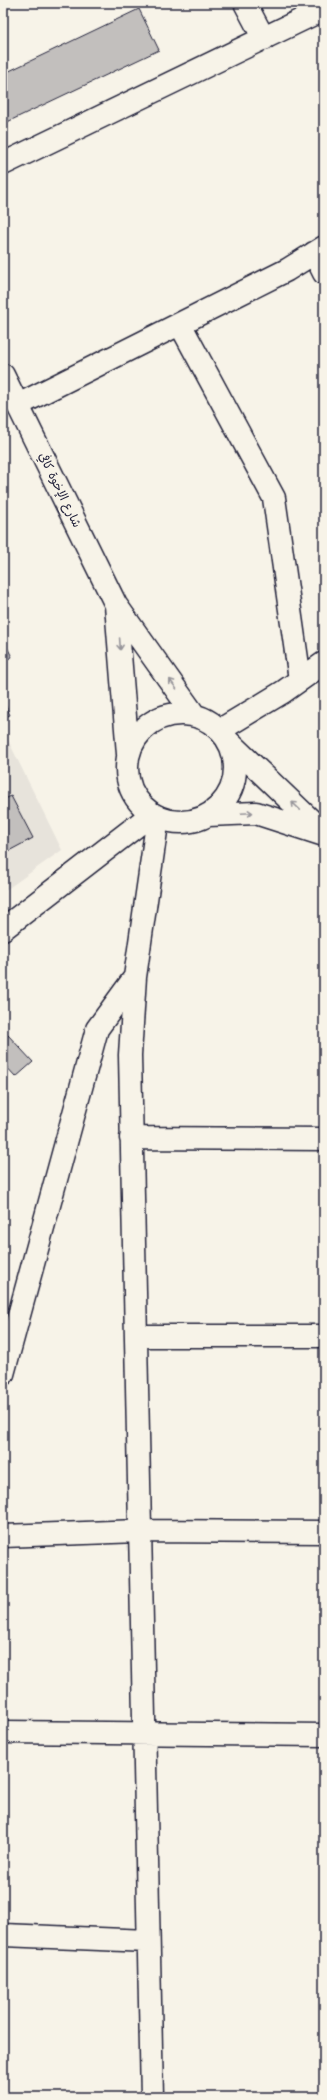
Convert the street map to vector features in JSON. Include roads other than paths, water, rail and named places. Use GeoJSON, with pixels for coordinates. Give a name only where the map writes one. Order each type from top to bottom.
{"type":"FeatureCollection","features":[{"type":"Feature","properties":{"kind":"street"},"geometry":{"type":"LineString","coordinates":[[245,3],[264,39]]}},
{"type":"Feature","properties":{"kind":"street"},"geometry":{"type":"LineString","coordinates":[[3,164],[324,9]]}},
{"type":"Feature","properties":{"kind":"street"},"geometry":{"type":"LineString","coordinates":[[18,405],[287,270],[319,250],[324,273]]}},
{"type":"Feature","properties":{"kind":"street"},"geometry":{"type":"LineString","coordinates":[[180,324],[274,498],[300,680]]}},
{"type":"Feature","properties":{"kind":"street","name":"شارع الإخوة كافي"},"geometry":{"type":"LineString","coordinates":[[3,375],[116,605]]}},
{"type":"Feature","properties":{"kind":"street"},"geometry":{"type":"LineString","coordinates":[[116,605],[195,716]]}},
{"type":"Feature","properties":{"kind":"street"},"geometry":{"type":"LineString","coordinates":[[116,605],[128,754],[127,771],[130,788],[139,802],[155,815],[174,822],[192,821],[208,815],[256,813],[324,834]]}},
{"type":"Feature","properties":{"kind":"street"},"geometry":{"type":"LineString","coordinates":[[224,736],[324,663]]}},
{"type":"Feature","properties":{"kind":"street"},"geometry":{"type":"LineString","coordinates":[[128,754],[135,739],[147,726],[162,717],[178,714],[195,716],[209,721],[324,834]]}},
{"type":"Feature","properties":{"kind":"street"},"geometry":{"type":"LineString","coordinates":[[208,815],[221,804],[230,790],[235,774],[234,757],[224,736]]}},
{"type":"Feature","properties":{"kind":"street"},"geometry":{"type":"LineString","coordinates":[[3,929],[155,815]]}},
{"type":"Feature","properties":{"kind":"street"},"geometry":{"type":"LineString","coordinates":[[152,2097],[130,1055],[135,977],[155,815]]}},
{"type":"Feature","properties":{"kind":"street"},"geometry":{"type":"LineString","coordinates":[[3,1374],[97,1029],[135,977]]}},
{"type":"Feature","properties":{"kind":"street"},"geometry":{"type":"LineString","coordinates":[[131,1138],[324,1139]]}},
{"type":"Feature","properties":{"kind":"street"},"geometry":{"type":"LineString","coordinates":[[136,1336],[324,1336]]}},
{"type":"Feature","properties":{"kind":"street"},"geometry":{"type":"LineString","coordinates":[[3,1536],[140,1531],[324,1532]]}},
{"type":"Feature","properties":{"kind":"street"},"geometry":{"type":"LineString","coordinates":[[3,1732],[324,1735]]}},
{"type":"Feature","properties":{"kind":"street"},"geometry":{"type":"LineString","coordinates":[[3,1935],[148,1941]]}}]}
